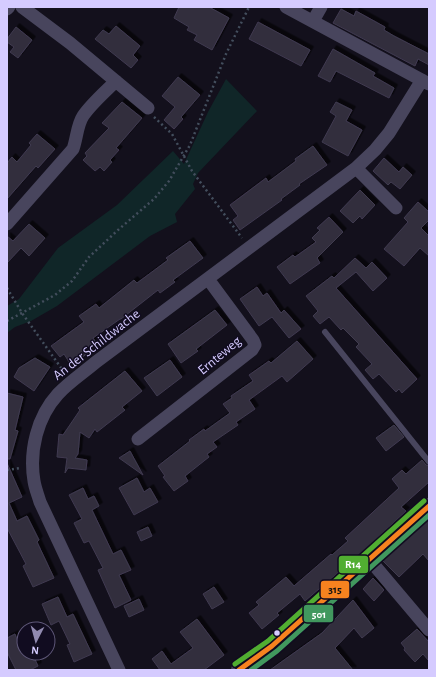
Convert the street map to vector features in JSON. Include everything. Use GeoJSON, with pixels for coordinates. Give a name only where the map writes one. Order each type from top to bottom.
{"type":"FeatureCollection","features":[{"type":"Feature","properties":{"kind":"street"},"geometry":{"type":"LineString","coordinates":[[22,7],[148,108]]}},
{"type":"Feature","properties":{"kind":"street"},"geometry":{"type":"LineString","coordinates":[[286,7],[425,82]]}},
{"type":"Feature","properties":{"kind":"street"},"geometry":{"type":"LineString","coordinates":[[313,21],[321,7]]}},
{"type":"Feature","properties":{"kind":"street"},"geometry":{"type":"LineString","coordinates":[[7,224],[73,148],[76,141],[78,127],[83,116],[116,81]]}},
{"type":"Feature","properties":{"kind":"street","name":"An der Schildwache"},"geometry":{"type":"LineString","coordinates":[[119,670],[40,502],[34,482],[33,449],[38,429],[50,405],[71,382],[96,362],[356,168],[375,150],[389,133],[425,82]]}},
{"type":"Feature","properties":{"kind":"street"},"geometry":{"type":"LineString","coordinates":[[356,168],[396,208]]}},
{"type":"Feature","properties":{"kind":"street","name":"Ernteweg"},"geometry":{"type":"LineString","coordinates":[[138,439],[252,350],[255,345],[253,340],[208,278]]}},
{"type":"Feature","properties":{"kind":"street"},"geometry":{"type":"LineString","coordinates":[[239,670],[272,646],[429,506]]}},
{"type":"Feature","properties":{"kind":"street"},"geometry":{"type":"LineString","coordinates":[[369,559],[429,630]]}},
{"type":"Feature","properties":{"kind":"lane"},"geometry":{"type":"LineString","coordinates":[[325,332],[429,462]]}},
{"type":"Feature","properties":{"kind":"path"},"geometry":{"type":"LineString","coordinates":[[7,321],[55,295],[72,281],[89,257],[154,199],[169,181],[184,156],[226,54],[250,7]]}},
{"type":"Feature","properties":{"kind":"path"},"geometry":{"type":"LineString","coordinates":[[148,108],[151,114],[172,134],[192,171],[249,248]]}},
{"type":"Feature","properties":{"kind":"path"},"geometry":{"type":"LineString","coordinates":[[7,288],[22,314],[71,382]]}},
{"type":"Feature","properties":{"kind":"green space"},"geometry":{"type":"Polygon","coordinates":[[[226,79],[257,111],[198,173],[193,184],[195,189],[175,214],[177,222],[150,236],[57,306],[31,321],[15,327],[7,333],[7,306],[19,299],[58,248],[117,205],[173,151],[184,164],[208,112],[226,79]]]}},
{"type":"Feature","properties":{"kind":"building"},"geometry":{"type":"Polygon","coordinates":[[[179,7],[209,7],[229,18],[212,50],[194,40],[197,35],[187,30],[189,27],[174,18],[179,7]]]}},
{"type":"Feature","properties":{"kind":"building"},"geometry":{"type":"Polygon","coordinates":[[[341,9],[354,16],[356,11],[385,27],[384,30],[394,36],[429,54],[429,65],[418,59],[415,66],[333,23],[341,9]]]}},
{"type":"Feature","properties":{"kind":"building"},"geometry":{"type":"Polygon","coordinates":[[[258,22],[310,50],[301,66],[249,39],[258,22]]]}},
{"type":"Feature","properties":{"kind":"building"},"geometry":{"type":"Polygon","coordinates":[[[116,26],[140,46],[133,55],[138,60],[131,68],[95,39],[103,30],[109,34],[116,26]]]}},
{"type":"Feature","properties":{"kind":"building"},"geometry":{"type":"Polygon","coordinates":[[[16,27],[32,40],[18,58],[10,52],[14,47],[7,42],[7,39],[16,27]]]}},
{"type":"Feature","properties":{"kind":"building"},"geometry":{"type":"Polygon","coordinates":[[[333,49],[375,73],[373,76],[394,88],[389,98],[336,71],[330,82],[318,76],[333,49]]]}},
{"type":"Feature","properties":{"kind":"building"},"geometry":{"type":"Polygon","coordinates":[[[178,77],[200,95],[181,117],[183,119],[174,129],[164,120],[175,107],[162,96],[178,77]]]}},
{"type":"Feature","properties":{"kind":"building"},"geometry":{"type":"Polygon","coordinates":[[[122,102],[142,118],[116,148],[119,150],[110,160],[112,162],[104,171],[100,167],[95,171],[83,160],[87,156],[85,153],[109,128],[102,123],[122,102]]]}},
{"type":"Feature","properties":{"kind":"building"},"geometry":{"type":"Polygon","coordinates":[[[336,102],[352,110],[346,121],[362,130],[348,156],[322,142],[336,116],[330,112],[336,102]]]}},
{"type":"Feature","properties":{"kind":"building"},"geometry":{"type":"Polygon","coordinates":[[[37,134],[55,149],[38,168],[36,166],[7,199],[7,163],[12,157],[17,162],[31,145],[29,143],[37,134]]]}},
{"type":"Feature","properties":{"kind":"building"},"geometry":{"type":"Polygon","coordinates":[[[313,146],[327,165],[299,184],[300,185],[281,199],[282,200],[240,230],[233,220],[238,216],[230,205],[266,178],[268,182],[313,146]]]}},
{"type":"Feature","properties":{"kind":"building"},"geometry":{"type":"Polygon","coordinates":[[[384,158],[399,172],[403,167],[412,175],[400,189],[391,182],[388,185],[373,171],[384,158]]]}},
{"type":"Feature","properties":{"kind":"building"},"geometry":{"type":"Polygon","coordinates":[[[360,190],[375,205],[362,219],[360,216],[353,223],[340,211],[360,190]]]}},
{"type":"Feature","properties":{"kind":"building"},"geometry":{"type":"Polygon","coordinates":[[[418,202],[429,212],[429,220],[421,228],[429,236],[429,256],[420,248],[404,266],[384,249],[408,222],[404,218],[418,202]]]}},
{"type":"Feature","properties":{"kind":"building"},"geometry":{"type":"Polygon","coordinates":[[[329,217],[343,232],[317,258],[320,263],[290,284],[277,267],[293,255],[295,257],[316,242],[312,238],[320,230],[317,228],[329,217]]]}},
{"type":"Feature","properties":{"kind":"building"},"geometry":{"type":"Polygon","coordinates":[[[29,224],[45,238],[29,256],[21,248],[7,263],[7,236],[13,241],[29,224]]]}},
{"type":"Feature","properties":{"kind":"building"},"geometry":{"type":"Polygon","coordinates":[[[190,241],[203,258],[173,280],[175,282],[160,293],[158,290],[121,319],[93,338],[95,341],[85,349],[88,353],[71,365],[64,354],[60,357],[51,346],[84,322],[79,316],[96,304],[99,308],[134,280],[137,283],[168,260],[166,258],[190,241]]]}},
{"type":"Feature","properties":{"kind":"building"},"geometry":{"type":"Polygon","coordinates":[[[355,258],[366,268],[372,262],[387,278],[373,291],[356,272],[336,288],[417,379],[402,393],[399,389],[396,392],[379,374],[373,379],[365,370],[372,364],[356,347],[359,344],[343,328],[341,330],[329,317],[320,324],[313,316],[318,311],[306,296],[332,276],[334,278],[355,258]]]}},
{"type":"Feature","properties":{"kind":"building"},"geometry":{"type":"Polygon","coordinates":[[[257,287],[263,296],[267,293],[281,313],[284,310],[301,329],[289,338],[272,317],[259,326],[240,299],[257,287]]]}},
{"type":"Feature","properties":{"kind":"building"},"geometry":{"type":"Polygon","coordinates":[[[215,310],[227,325],[196,349],[198,351],[181,363],[168,344],[215,310]]]}},
{"type":"Feature","properties":{"kind":"building"},"geometry":{"type":"Polygon","coordinates":[[[297,341],[313,359],[287,382],[282,376],[249,400],[255,409],[236,422],[238,425],[213,442],[217,447],[207,454],[209,457],[185,476],[188,481],[174,491],[163,477],[165,476],[158,466],[190,441],[189,440],[204,429],[205,431],[230,413],[223,404],[232,398],[231,396],[253,381],[249,375],[269,361],[271,363],[297,341]]]}},
{"type":"Feature","properties":{"kind":"building"},"geometry":{"type":"Polygon","coordinates":[[[35,358],[50,367],[34,391],[14,377],[19,368],[35,358]]]}},
{"type":"Feature","properties":{"kind":"building"},"geometry":{"type":"Polygon","coordinates":[[[170,360],[182,377],[157,396],[144,378],[170,360]]]}},
{"type":"Feature","properties":{"kind":"building"},"geometry":{"type":"Polygon","coordinates":[[[125,371],[142,391],[122,407],[125,410],[97,432],[95,429],[89,438],[80,432],[78,454],[75,458],[87,460],[86,470],[68,468],[65,473],[67,458],[57,457],[59,434],[63,435],[80,410],[78,408],[125,371]]]}},
{"type":"Feature","properties":{"kind":"building"},"geometry":{"type":"Polygon","coordinates":[[[7,393],[23,397],[15,430],[18,431],[10,459],[7,459],[7,393]]]}},
{"type":"Feature","properties":{"kind":"building"},"geometry":{"type":"Polygon","coordinates":[[[394,425],[404,437],[386,451],[376,438],[394,425]]]}},
{"type":"Feature","properties":{"kind":"building"},"geometry":{"type":"Polygon","coordinates":[[[130,451],[143,475],[119,458],[130,451]]]}},
{"type":"Feature","properties":{"kind":"building"},"geometry":{"type":"Polygon","coordinates":[[[422,460],[429,466],[429,482],[401,507],[406,511],[376,540],[305,601],[300,594],[277,613],[279,615],[262,629],[249,613],[259,605],[256,602],[286,577],[294,586],[331,554],[332,555],[348,541],[345,538],[399,488],[392,479],[402,470],[406,474],[422,460]]]}},
{"type":"Feature","properties":{"kind":"building"},"geometry":{"type":"Polygon","coordinates":[[[7,463],[22,497],[9,503],[17,521],[27,516],[39,540],[37,542],[54,578],[33,587],[23,566],[26,564],[7,528],[7,463]]]}},
{"type":"Feature","properties":{"kind":"building"},"geometry":{"type":"Polygon","coordinates":[[[137,478],[144,492],[150,488],[158,502],[134,515],[119,488],[137,478]]]}},
{"type":"Feature","properties":{"kind":"building"},"geometry":{"type":"Polygon","coordinates":[[[83,488],[88,499],[94,496],[99,506],[92,510],[113,554],[121,550],[131,570],[119,575],[131,600],[115,608],[98,570],[103,568],[89,541],[84,543],[74,523],[82,519],[69,495],[83,488]]]}},
{"type":"Feature","properties":{"kind":"building"},"geometry":{"type":"Polygon","coordinates":[[[429,519],[429,561],[423,554],[399,577],[383,561],[429,519]]]}},
{"type":"Feature","properties":{"kind":"building"},"geometry":{"type":"Polygon","coordinates":[[[148,527],[152,536],[141,541],[137,532],[148,527]]]}},
{"type":"Feature","properties":{"kind":"building"},"geometry":{"type":"Polygon","coordinates":[[[373,578],[384,590],[374,601],[363,589],[373,578]]]}},
{"type":"Feature","properties":{"kind":"building"},"geometry":{"type":"Polygon","coordinates":[[[214,587],[224,602],[212,609],[203,594],[214,587]]]}},
{"type":"Feature","properties":{"kind":"building"},"geometry":{"type":"Polygon","coordinates":[[[58,597],[67,617],[73,614],[92,654],[74,662],[67,645],[70,644],[59,621],[56,622],[56,621],[49,621],[42,604],[58,597]]]}},
{"type":"Feature","properties":{"kind":"building"},"geometry":{"type":"Polygon","coordinates":[[[139,599],[144,610],[129,617],[124,606],[139,599]]]}},
{"type":"Feature","properties":{"kind":"building"},"geometry":{"type":"Polygon","coordinates":[[[353,600],[374,628],[362,638],[354,628],[335,648],[353,670],[270,670],[322,633],[353,600]]]}},
{"type":"Feature","properties":{"kind":"building"},"geometry":{"type":"Polygon","coordinates":[[[197,619],[224,655],[204,670],[160,670],[152,659],[162,651],[171,664],[193,648],[180,632],[197,619]]]}},
{"type":"Feature","properties":{"kind":"building"},"geometry":{"type":"Polygon","coordinates":[[[417,629],[429,642],[429,661],[423,654],[415,662],[404,650],[405,648],[401,643],[417,629]]]}},
{"type":"Feature","properties":{"kind":"building"},"geometry":{"type":"Polygon","coordinates":[[[15,634],[16,661],[36,661],[38,666],[30,670],[16,670],[7,652],[7,638],[15,634]]]}},
{"type":"Feature","properties":{"kind":"transit line","name":"R14"},"geometry":{"type":"LineString","coordinates":[[235,664],[268,641],[424,501]]}},
{"type":"Feature","properties":{"kind":"transit line","name":"315"},"geometry":{"type":"LineString","coordinates":[[239,670],[272,646],[429,506]]}},
{"type":"Feature","properties":{"kind":"transit line","name":"501"},"geometry":{"type":"LineString","coordinates":[[251,670],[277,651],[429,515]]}}]}
